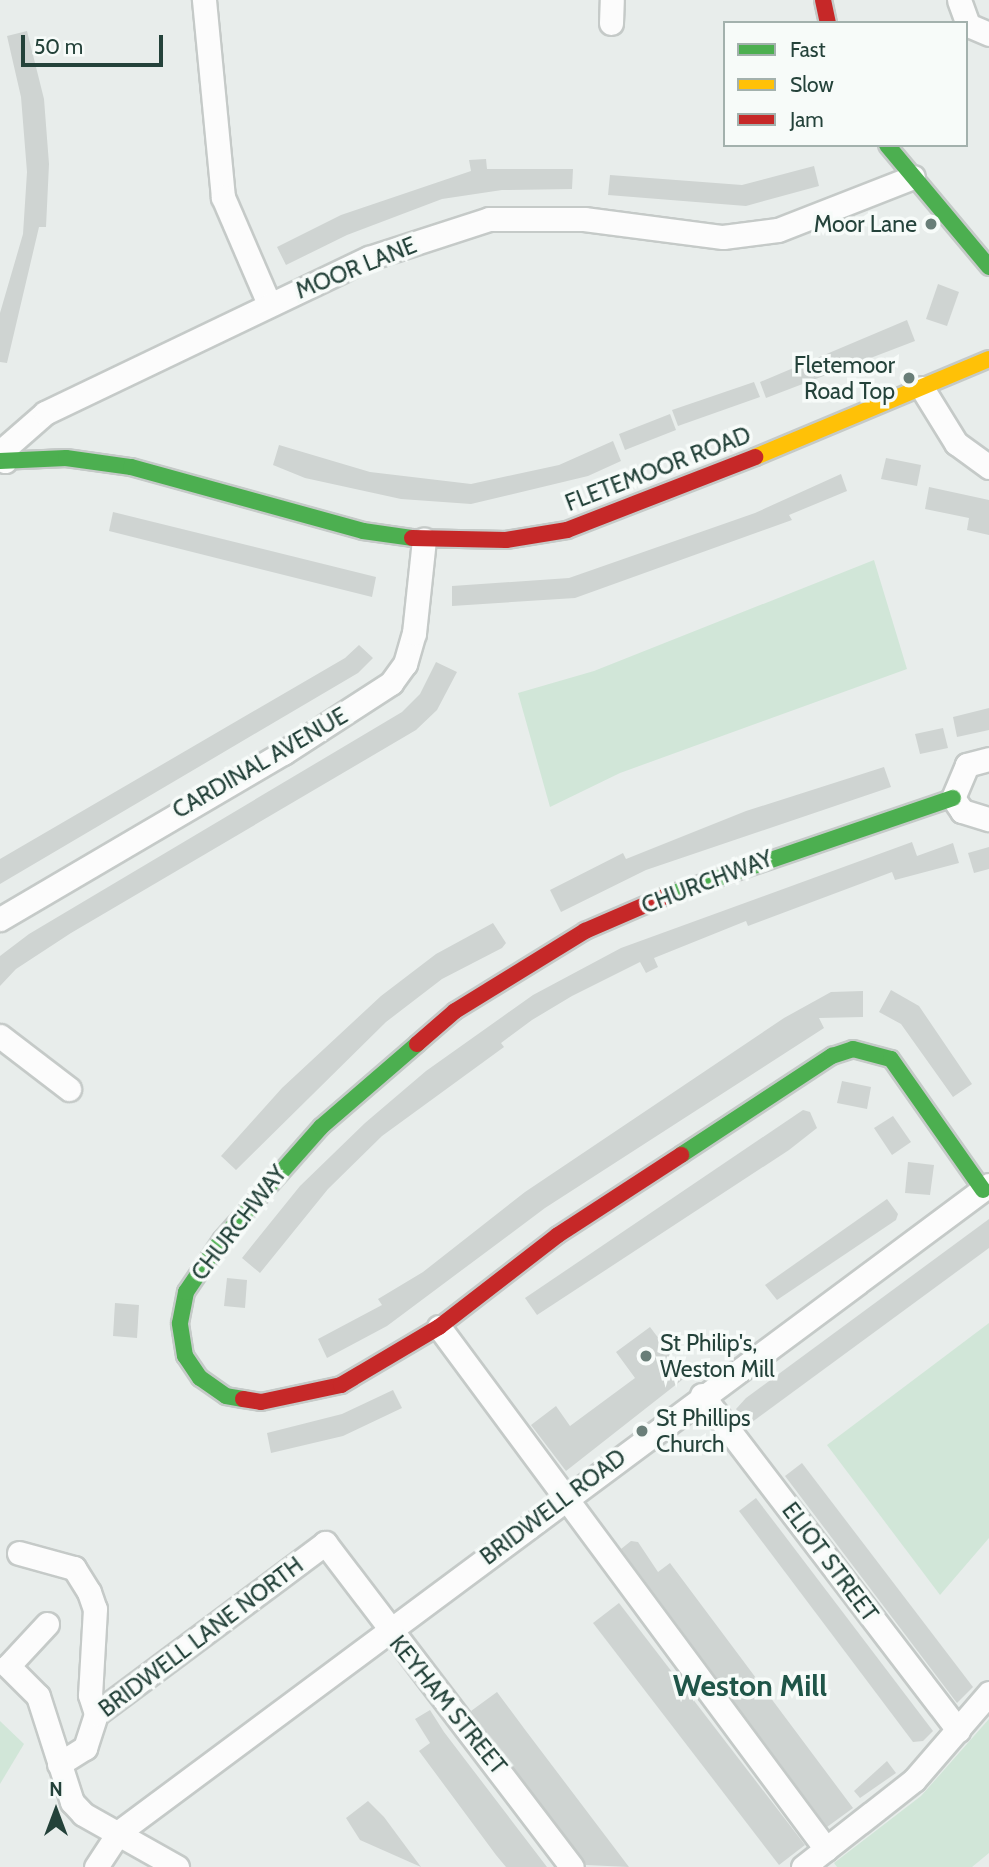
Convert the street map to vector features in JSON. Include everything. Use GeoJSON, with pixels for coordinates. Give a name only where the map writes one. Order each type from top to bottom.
{"type":"FeatureCollection","features":[{"type":"Feature","properties":{"kind":"street"},"geometry":{"type":"LineString","coordinates":[[204,0],[223,197],[269,304]]}},
{"type":"Feature","properties":{"kind":"street"},"geometry":{"type":"LineString","coordinates":[[823,0],[828,21]]}},
{"type":"Feature","properties":{"kind":"street"},"geometry":{"type":"LineString","coordinates":[[959,0],[967,21]]}},
{"type":"Feature","properties":{"kind":"street"},"geometry":{"type":"LineString","coordinates":[[968,25],[989,34]]}},
{"type":"Feature","properties":{"kind":"street"},"geometry":{"type":"LineString","coordinates":[[889,147],[987,259]]}},
{"type":"Feature","properties":{"kind":"street","name":"MOOR LANE"},"geometry":{"type":"LineString","coordinates":[[3,461],[5,448],[45,413],[369,258],[489,219],[584,219],[723,237],[778,230],[913,177]]}},
{"type":"Feature","properties":{"kind":"street","name":"FLETEMOOR ROAD"},"geometry":{"type":"LineString","coordinates":[[3,461],[66,458],[131,467],[363,531],[424,540],[506,540],[567,530],[626,511],[989,359]]}},
{"type":"Feature","properties":{"kind":"street"},"geometry":{"type":"LineString","coordinates":[[922,388],[956,443],[989,467]]}},
{"type":"Feature","properties":{"kind":"street","name":"CARDINAL AVENUE"},"geometry":{"type":"LineString","coordinates":[[0,919],[283,753],[391,683],[405,663],[414,633],[424,540]]}},
{"type":"Feature","properties":{"kind":"street"},"geometry":{"type":"LineString","coordinates":[[989,759],[968,765],[953,798],[962,811],[989,819]]}},
{"type":"Feature","properties":{"kind":"street","name":"CHURCHWAY"},"geometry":{"type":"LineString","coordinates":[[953,798],[668,895],[552,949],[454,1011],[274,1174],[186,1292],[180,1323],[185,1356],[200,1378],[226,1396],[261,1402],[341,1385],[439,1327],[558,1235],[832,1056],[853,1049],[891,1059],[986,1187]]}},
{"type":"Feature","properties":{"kind":"street"},"geometry":{"type":"LineString","coordinates":[[0,1037],[69,1089]]}},
{"type":"Feature","properties":{"kind":"street","name":"BRIDWELL ROAD"},"geometry":{"type":"LineString","coordinates":[[119,1832],[702,1395],[986,1187]]}},
{"type":"Feature","properties":{"kind":"street"},"geometry":{"type":"LineString","coordinates":[[439,1327],[826,1849]]}},
{"type":"Feature","properties":{"kind":"street","name":"ELIOT STREET"},"geometry":{"type":"LineString","coordinates":[[702,1395],[958,1730]]}},
{"type":"Feature","properties":{"kind":"street","name":"KEYHAM STREET"},"geometry":{"type":"LineString","coordinates":[[325,1543],[389,1631],[460,1714],[572,1867]]}},
{"type":"Feature","properties":{"kind":"street","name":"BRIDWELL LANE NORTH"},"geometry":{"type":"LineString","coordinates":[[59,1764],[85,1748],[96,1714],[325,1543]]}},
{"type":"Feature","properties":{"kind":"street"},"geometry":{"type":"LineString","coordinates":[[19,1553],[74,1568],[89,1592],[95,1609],[90,1695],[96,1714]]}},
{"type":"Feature","properties":{"kind":"street"},"geometry":{"type":"LineString","coordinates":[[47,1624],[8,1667],[38,1696],[72,1802],[83,1814],[177,1867]]}},
{"type":"Feature","properties":{"kind":"street"},"geometry":{"type":"LineString","coordinates":[[803,1867],[914,1780],[989,1693]]}},
{"type":"Feature","properties":{"kind":"street"},"geometry":{"type":"LineString","coordinates":[[96,1867],[119,1832]]}},
{"type":"Feature","properties":{"kind":"green space"},"geometry":{"type":"Polygon","coordinates":[[[874,560],[907,669],[620,773],[550,807],[518,693],[594,671],[874,560]]]}},
{"type":"Feature","properties":{"kind":"green space"},"geometry":{"type":"Polygon","coordinates":[[[989,1323],[989,1538],[940,1595],[827,1445],[989,1323]]]}},
{"type":"Feature","properties":{"kind":"green space"},"geometry":{"type":"Polygon","coordinates":[[[989,1719],[989,1853],[972,1867],[837,1867],[834,1863],[921,1796],[989,1719]]]}},
{"type":"Feature","properties":{"kind":"green space"},"geometry":{"type":"Polygon","coordinates":[[[0,1721],[24,1744],[0,1784],[0,1721]]]}},
{"type":"Feature","properties":{"kind":"building"},"geometry":{"type":"Polygon","coordinates":[[[27,31],[44,99],[49,164],[46,227],[39,227],[7,363],[0,362],[0,313],[23,234],[27,172],[21,97],[7,36],[27,31]]]}},
{"type":"Feature","properties":{"kind":"building"},"geometry":{"type":"Polygon","coordinates":[[[486,159],[487,169],[573,169],[572,189],[502,190],[442,199],[347,235],[286,265],[277,247],[341,215],[471,171],[469,160],[486,159]]]}},
{"type":"Feature","properties":{"kind":"building"},"geometry":{"type":"Polygon","coordinates":[[[814,166],[819,186],[746,206],[608,195],[610,175],[742,185],[814,166]]]}},
{"type":"Feature","properties":{"kind":"building"},"geometry":{"type":"Polygon","coordinates":[[[938,284],[959,292],[947,326],[926,319],[938,284]]]}},
{"type":"Feature","properties":{"kind":"building"},"geometry":{"type":"Polygon","coordinates":[[[907,320],[915,341],[766,398],[760,382],[907,320]]]}},
{"type":"Feature","properties":{"kind":"building"},"geometry":{"type":"Polygon","coordinates":[[[754,382],[760,397],[678,426],[672,410],[754,382]]]}},
{"type":"Feature","properties":{"kind":"building"},"geometry":{"type":"Polygon","coordinates":[[[670,414],[676,430],[625,450],[619,434],[670,414]]]}},
{"type":"Feature","properties":{"kind":"building"},"geometry":{"type":"Polygon","coordinates":[[[613,441],[621,461],[588,476],[471,504],[401,499],[305,478],[273,465],[279,445],[370,472],[471,484],[559,465],[613,441]]]}},
{"type":"Feature","properties":{"kind":"building"},"geometry":{"type":"Polygon","coordinates":[[[886,458],[921,465],[917,486],[881,479],[886,458]]]}},
{"type":"Feature","properties":{"kind":"building"},"geometry":{"type":"Polygon","coordinates":[[[841,474],[847,491],[789,515],[792,520],[575,598],[452,606],[452,586],[569,578],[755,513],[841,474]]]}},
{"type":"Feature","properties":{"kind":"building"},"geometry":{"type":"Polygon","coordinates":[[[929,487],[989,500],[989,535],[967,530],[969,518],[925,509],[929,487]]]}},
{"type":"Feature","properties":{"kind":"building"},"geometry":{"type":"Polygon","coordinates":[[[113,512],[376,577],[372,597],[109,531],[113,512]]]}},
{"type":"Feature","properties":{"kind":"building"},"geometry":{"type":"Polygon","coordinates":[[[359,645],[373,658],[358,673],[0,884],[0,859],[345,658],[359,645]]]}},
{"type":"Feature","properties":{"kind":"building"},"geometry":{"type":"Polygon","coordinates":[[[436,662],[457,672],[437,710],[416,730],[71,933],[16,969],[0,986],[0,956],[29,934],[402,712],[420,694],[436,662]]]}},
{"type":"Feature","properties":{"kind":"building"},"geometry":{"type":"Polygon","coordinates":[[[989,708],[989,730],[957,737],[953,717],[989,708]]]}},
{"type":"Feature","properties":{"kind":"building"},"geometry":{"type":"Polygon","coordinates":[[[943,728],[948,748],[920,754],[915,734],[943,728]]]}},
{"type":"Feature","properties":{"kind":"building"},"geometry":{"type":"Polygon","coordinates":[[[884,767],[891,787],[646,870],[561,912],[550,890],[623,853],[626,859],[746,811],[884,767]]]}},
{"type":"Feature","properties":{"kind":"building"},"geometry":{"type":"Polygon","coordinates":[[[912,842],[917,856],[953,843],[959,863],[895,880],[892,872],[748,926],[746,921],[654,958],[658,967],[646,973],[640,962],[572,996],[532,1020],[501,1043],[504,1047],[382,1136],[328,1189],[260,1273],[242,1258],[300,1186],[365,1123],[426,1071],[533,995],[621,948],[912,842]]]}},
{"type":"Feature","properties":{"kind":"building"},"geometry":{"type":"Polygon","coordinates":[[[989,847],[989,869],[974,873],[968,853],[989,847]]]}},
{"type":"Feature","properties":{"kind":"building"},"geometry":{"type":"Polygon","coordinates":[[[493,923],[506,943],[502,948],[442,979],[386,1022],[236,1170],[221,1156],[282,1088],[381,996],[436,954],[493,923]]]}},
{"type":"Feature","properties":{"kind":"building"},"geometry":{"type":"Polygon","coordinates":[[[891,990],[919,1006],[972,1084],[953,1097],[901,1024],[879,1012],[891,990]]]}},
{"type":"Feature","properties":{"kind":"building"},"geometry":{"type":"Polygon","coordinates":[[[863,991],[863,1017],[819,1018],[824,1028],[545,1208],[387,1326],[327,1358],[318,1339],[382,1305],[378,1299],[423,1272],[525,1192],[784,1018],[831,992],[863,991]]]}},
{"type":"Feature","properties":{"kind":"building"},"geometry":{"type":"Polygon","coordinates":[[[842,1081],[871,1087],[867,1109],[837,1103],[842,1081]]]}},
{"type":"Feature","properties":{"kind":"building"},"geometry":{"type":"Polygon","coordinates":[[[803,1110],[810,1112],[817,1128],[789,1150],[537,1315],[525,1298],[803,1110]]]}},
{"type":"Feature","properties":{"kind":"building"},"geometry":{"type":"Polygon","coordinates":[[[893,1116],[911,1142],[892,1155],[874,1128],[893,1116]]]}},
{"type":"Feature","properties":{"kind":"building"},"geometry":{"type":"Polygon","coordinates":[[[908,1162],[934,1165],[930,1195],[905,1193],[908,1162]]]}},
{"type":"Feature","properties":{"kind":"building"},"geometry":{"type":"Polygon","coordinates":[[[887,1199],[898,1214],[896,1220],[777,1300],[765,1285],[887,1199]]]}},
{"type":"Feature","properties":{"kind":"building"},"geometry":{"type":"Polygon","coordinates":[[[989,1219],[989,1248],[748,1425],[736,1409],[746,1398],[989,1219]]]}},
{"type":"Feature","properties":{"kind":"building"},"geometry":{"type":"Polygon","coordinates":[[[227,1278],[247,1280],[245,1308],[224,1306],[227,1278]]]}},
{"type":"Feature","properties":{"kind":"building"},"geometry":{"type":"Polygon","coordinates":[[[115,1303],[139,1305],[137,1338],[113,1336],[115,1303]]]}},
{"type":"Feature","properties":{"kind":"building"},"geometry":{"type":"Polygon","coordinates":[[[650,1327],[687,1376],[566,1471],[531,1425],[556,1406],[570,1426],[635,1378],[616,1352],[650,1327]]]}},
{"type":"Feature","properties":{"kind":"building"},"geometry":{"type":"Polygon","coordinates":[[[393,1390],[402,1408],[343,1436],[271,1453],[267,1433],[342,1414],[393,1390]]]}},
{"type":"Feature","properties":{"kind":"building"},"geometry":{"type":"Polygon","coordinates":[[[802,1463],[973,1687],[957,1703],[785,1476],[802,1463]]]}},
{"type":"Feature","properties":{"kind":"building"},"geometry":{"type":"Polygon","coordinates":[[[756,1498],[933,1731],[923,1741],[913,1742],[739,1511],[756,1498]]]}},
{"type":"Feature","properties":{"kind":"building"},"geometry":{"type":"Polygon","coordinates":[[[631,1541],[638,1542],[658,1572],[670,1563],[853,1808],[827,1827],[621,1549],[631,1541]]]}},
{"type":"Feature","properties":{"kind":"building"},"geometry":{"type":"Polygon","coordinates":[[[619,1603],[805,1845],[779,1865],[593,1623],[619,1603]]]}},
{"type":"Feature","properties":{"kind":"building"},"geometry":{"type":"Polygon","coordinates":[[[497,1692],[629,1867],[586,1865],[471,1711],[497,1692]]]}},
{"type":"Feature","properties":{"kind":"building"},"geometry":{"type":"Polygon","coordinates":[[[430,1710],[547,1867],[506,1867],[496,1855],[419,1751],[430,1743],[415,1719],[430,1710]]]}},
{"type":"Feature","properties":{"kind":"building"},"geometry":{"type":"Polygon","coordinates":[[[887,1761],[896,1773],[860,1798],[854,1791],[887,1761]]]}},
{"type":"Feature","properties":{"kind":"building"},"geometry":{"type":"Polygon","coordinates":[[[368,1801],[384,1817],[421,1867],[360,1840],[346,1818],[368,1801]]]}},
{"type":"Feature","properties":{"kind":"traffic: fast"},"geometry":{"type":"LineString","coordinates":[[889,147],[989,267]]}},
{"type":"Feature","properties":{"kind":"traffic: fast"},"geometry":{"type":"LineString","coordinates":[[0,461],[66,458],[131,467],[363,531],[412,538]]}},
{"type":"Feature","properties":{"kind":"traffic: fast"},"geometry":{"type":"LineString","coordinates":[[668,895],[953,798]]}},
{"type":"Feature","properties":{"kind":"traffic: fast"},"geometry":{"type":"LineString","coordinates":[[243,1399],[226,1396],[200,1378],[185,1356],[180,1323],[186,1292],[222,1239],[321,1127],[417,1044]]}},
{"type":"Feature","properties":{"kind":"traffic: fast"},"geometry":{"type":"LineString","coordinates":[[681,1155],[832,1056],[853,1049],[891,1059],[983,1190]]}},
{"type":"Feature","properties":{"kind":"traffic: slow"},"geometry":{"type":"LineString","coordinates":[[755,457],[989,359]]}},
{"type":"Feature","properties":{"kind":"traffic: jam"},"geometry":{"type":"LineString","coordinates":[[823,0],[828,21]]}},
{"type":"Feature","properties":{"kind":"traffic: jam"},"geometry":{"type":"LineString","coordinates":[[412,538],[506,540],[567,530],[755,457]]}},
{"type":"Feature","properties":{"kind":"traffic: jam"},"geometry":{"type":"LineString","coordinates":[[417,1044],[455,1011],[585,931],[668,895]]}},
{"type":"Feature","properties":{"kind":"traffic: jam"},"geometry":{"type":"LineString","coordinates":[[243,1399],[261,1402],[341,1385],[439,1327],[558,1235],[681,1155]]}},
{"type":"Feature","properties":{"kind":"place","name":"Moor Lane"},"geometry":{"type":"Point","coordinates":[931,224]}},
{"type":"Feature","properties":{"kind":"place","name":"Fletemoor Road Top"},"geometry":{"type":"Point","coordinates":[909,378]}},
{"type":"Feature","properties":{"kind":"place","name":"St Philip's, Weston Mill"},"geometry":{"type":"Point","coordinates":[646,1356]}},
{"type":"Feature","properties":{"kind":"place","name":"St Phillips Church"},"geometry":{"type":"Point","coordinates":[642,1431]}},
{"type":"Feature","properties":{"kind":"district","name":"Weston Mill"},"geometry":{"type":"Point","coordinates":[750,1686]}}]}
